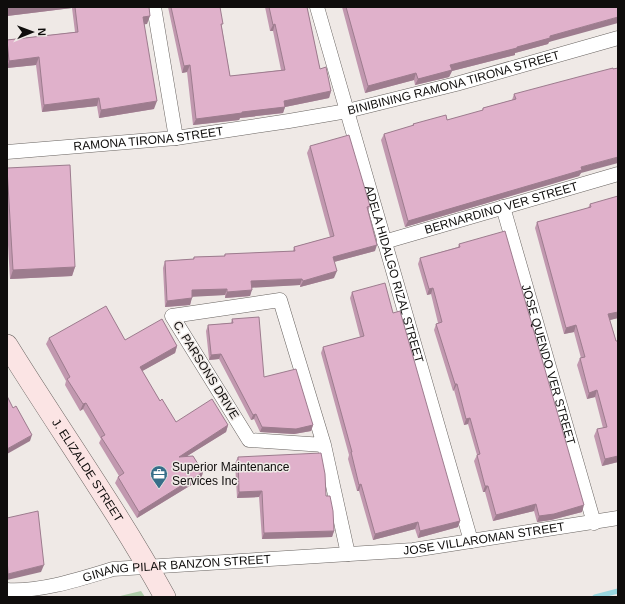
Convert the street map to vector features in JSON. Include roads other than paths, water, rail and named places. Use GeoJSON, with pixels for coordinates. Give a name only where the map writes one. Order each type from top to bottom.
{"type":"FeatureCollection","features":[{"type":"Feature","properties":{"kind":"street"},"geometry":{"type":"LineString","coordinates":[[154,7],[176,138]]}},
{"type":"Feature","properties":{"kind":"street","name":"ADELA HIDALGO RIZAL STREET"},"geometry":{"type":"LineString","coordinates":[[317,7],[471,541]]}},
{"type":"Feature","properties":{"kind":"street","name":"BINIBINING RAMONA TIRONA STREET"},"geometry":{"type":"LineString","coordinates":[[289,121],[347,111],[456,84],[618,38]]}},
{"type":"Feature","properties":{"kind":"street","name":"RAMONA TIRONA STREET"},"geometry":{"type":"LineString","coordinates":[[7,152],[176,138],[289,121]]}},
{"type":"Feature","properties":{"kind":"street","name":"BERNARDINO VER STREET"},"geometry":{"type":"LineString","coordinates":[[384,242],[618,174]]}},
{"type":"Feature","properties":{"kind":"street","name":"JOSE QUENDO VER STREET"},"geometry":{"type":"LineString","coordinates":[[503,207],[594,523]]}},
{"type":"Feature","properties":{"kind":"street","name":"C. PARSONS DRIVE"},"geometry":{"type":"LineString","coordinates":[[324,445],[249,440],[172,316],[280,300],[324,445],[348,554]]}},
{"type":"Feature","properties":{"kind":"street","name":"J. ELIZALDE STREET"},"geometry":{"type":"LineString","coordinates":[[7,345],[87,468],[148,566],[164,597]]}},
{"type":"Feature","properties":{"kind":"street","name":"JOSE VILLAROMAN STREET"},"geometry":{"type":"LineString","coordinates":[[348,554],[413,550],[594,523],[618,518]]}},
{"type":"Feature","properties":{"kind":"street","name":"GINANG PILAR BANZON STREET"},"geometry":{"type":"LineString","coordinates":[[7,590],[18,591],[68,582],[112,569],[348,554]]}},
{"type":"Feature","properties":{"kind":"waterway"},"geometry":{"type":"LineString","coordinates":[[595,597],[618,591]]}},
{"type":"Feature","properties":{"kind":"place","name":"Superior Maintenance Services Inc"},"geometry":{"type":"Point","coordinates":[159,489]}}]}
